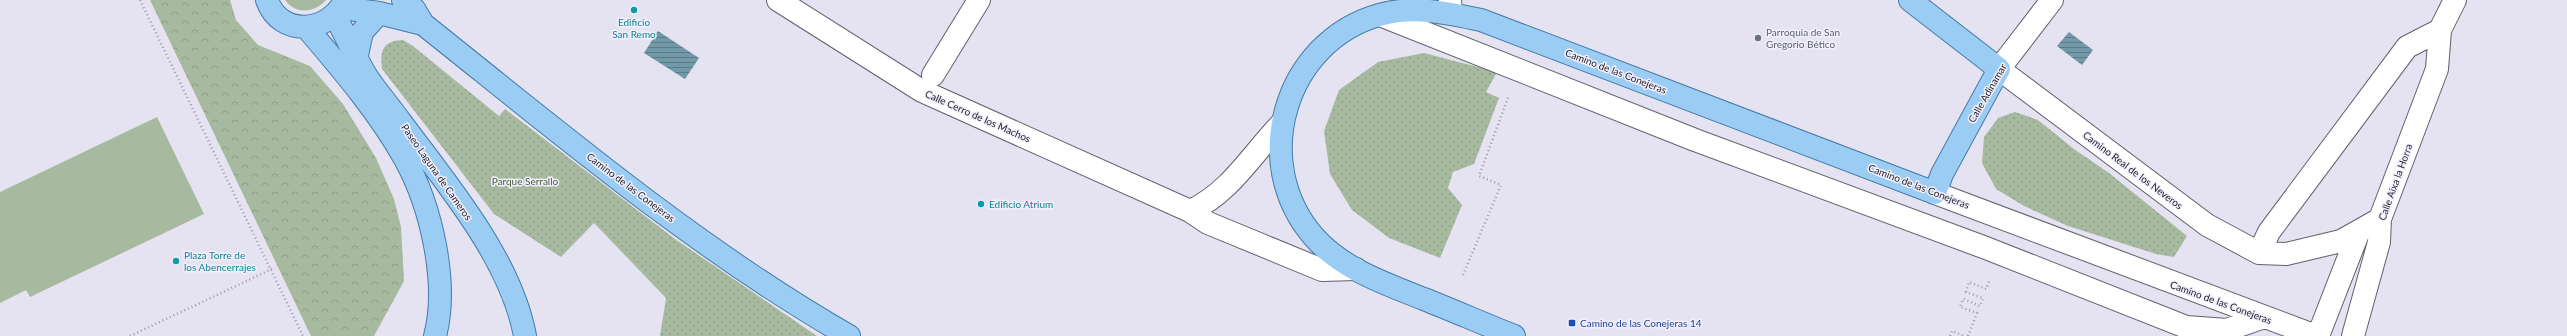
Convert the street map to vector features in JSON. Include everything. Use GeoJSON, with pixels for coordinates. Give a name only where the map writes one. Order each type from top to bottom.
{"type":"FeatureCollection","features":[{"type":"Feature","properties":{"kind":"main road"},"geometry":{"type":"LineString","coordinates":[[267,0],[279,17],[288,23],[306,27],[322,24],[341,8]]}},
{"type":"Feature","properties":{"kind":"main road","name":"Camino de las Conejeras"},"geometry":{"type":"LineString","coordinates":[[403,0],[414,9],[423,24],[668,215],[804,310],[849,336]]}},
{"type":"Feature","properties":{"kind":"main road","name":"Camino Real de los Neveros"},"geometry":{"type":"LineString","coordinates":[[1910,0],[1999,69]]}},
{"type":"Feature","properties":{"kind":"main road","name":"Camino de las Conejeras"},"geometry":{"type":"LineString","coordinates":[[1514,336],[1386,284],[1356,269],[1329,252],[1315,238],[1294,207],[1282,171],[1280,141],[1282,123],[1290,93],[1307,65],[1337,35],[1366,19],[1380,14],[1403,10],[1426,10],[1451,7],[1481,20],[1935,193]]}},
{"type":"Feature","properties":{"kind":"main road","name":"Paseo Laguna de Cameros"},"geometry":{"type":"LineString","coordinates":[[341,8],[356,55],[365,73],[439,172],[484,239],[507,278],[522,317],[526,336]]}},
{"type":"Feature","properties":{"kind":"main road","name":"Camino de las Conejeras"},"geometry":{"type":"LineString","coordinates":[[341,8],[378,13],[423,24]]}},
{"type":"Feature","properties":{"kind":"main road"},"geometry":{"type":"LineString","coordinates":[[356,55],[362,32],[378,13]]}},
{"type":"Feature","properties":{"kind":"main road","name":"Paseo Laguna de Cameros"},"geometry":{"type":"LineString","coordinates":[[306,27],[339,66],[405,159],[424,205],[437,258],[440,296],[435,336]]}},
{"type":"Feature","properties":{"kind":"main road","name":"Calle Adinamar"},"geometry":{"type":"LineString","coordinates":[[1935,193],[1942,174],[1999,69]]}},
{"type":"Feature","properties":{"kind":"street","name":"Calle Cerro de los Machos"},"geometry":{"type":"LineString","coordinates":[[778,0],[922,91],[1190,211],[1208,223],[1322,270],[1356,269]]}},
{"type":"Feature","properties":{"kind":"street"},"geometry":{"type":"LineString","coordinates":[[933,75],[979,0]]}},
{"type":"Feature","properties":{"kind":"street","name":"Calle Adinamar"},"geometry":{"type":"LineString","coordinates":[[1999,69],[2052,0]]}},
{"type":"Feature","properties":{"kind":"street","name":"Calle Aixa la Horra"},"geometry":{"type":"LineString","coordinates":[[2354,336],[2379,242],[2380,218],[2437,69],[2440,30],[2455,0]]}},
{"type":"Feature","properties":{"kind":"street"},"geometry":{"type":"LineString","coordinates":[[1380,14],[1695,140],[1986,248],[2186,327],[2227,330],[2264,317]]}},
{"type":"Feature","properties":{"kind":"street"},"geometry":{"type":"LineString","coordinates":[[2259,253],[2269,232],[2407,47],[2440,30]]}},
{"type":"Feature","properties":{"kind":"street","name":"Camino Real de los Neveros"},"geometry":{"type":"LineString","coordinates":[[1999,69],[2207,225],[2259,253],[2286,254],[2341,241],[2380,218]]}},
{"type":"Feature","properties":{"kind":"street"},"geometry":{"type":"LineString","coordinates":[[1190,211],[1208,203],[1228,186],[1256,150],[1282,123]]}},
{"type":"Feature","properties":{"kind":"street","name":"Camino de las Conejeras"},"geometry":{"type":"LineString","coordinates":[[1935,193],[2317,336]]}},
{"type":"Feature","properties":{"kind":"street"},"geometry":{"type":"LineString","coordinates":[[2317,336],[2359,231]]}},
{"type":"Feature","properties":{"kind":"path"},"geometry":{"type":"LineString","coordinates":[[140,0],[272,269],[303,336]]}},
{"type":"Feature","properties":{"kind":"path"},"geometry":{"type":"LineString","coordinates":[[1463,275],[1501,185],[1479,176],[1510,91]]}},
{"type":"Feature","properties":{"kind":"path"},"geometry":{"type":"LineString","coordinates":[[130,336],[272,269]]}},
{"type":"Feature","properties":{"kind":"path"},"geometry":{"type":"LineString","coordinates":[[1968,336],[1977,313],[1960,307],[1963,299],[1980,306],[1982,298],[1966,292],[1969,282],[1986,289],[1991,274]]}},
{"type":"Feature","properties":{"kind":"path"},"geometry":{"type":"LineString","coordinates":[[1950,336],[1952,331],[1964,336]]}},
{"type":"Feature","properties":{"kind":"green space"},"geometry":{"type":"Polygon","coordinates":[[[150,0],[230,0],[236,20],[258,45],[310,66],[343,104],[376,158],[394,199],[401,227],[404,281],[374,336],[311,336],[150,0]]]}},
{"type":"Feature","properties":{"kind":"green space"},"geometry":{"type":"Polygon","coordinates":[[[285,0],[326,0],[311,10],[300,10],[289,5],[285,0]]]}},
{"type":"Feature","properties":{"kind":"green space","name":"Parque Serrallo"},"geometry":{"type":"Polygon","coordinates":[[[403,40],[413,46],[499,116],[505,109],[675,239],[817,336],[660,336],[666,298],[594,223],[561,257],[494,214],[382,69],[381,57],[384,48],[391,42],[403,40]]]}},
{"type":"Feature","properties":{"kind":"green space"},"geometry":{"type":"Polygon","coordinates":[[[1424,53],[1497,72],[1486,92],[1499,98],[1474,164],[1453,172],[1448,188],[1462,205],[1440,258],[1389,238],[1352,210],[1330,174],[1324,131],[1339,90],[1378,62],[1424,53]]]}},
{"type":"Feature","properties":{"kind":"green space"},"geometry":{"type":"Polygon","coordinates":[[[2015,112],[2038,120],[2074,149],[2109,173],[2187,236],[2174,257],[2156,254],[2068,226],[2024,206],[1996,189],[1982,163],[1984,137],[1998,118],[2015,112]]]}},
{"type":"Feature","properties":{"kind":"green space"},"geometry":{"type":"Polygon","coordinates":[[[157,117],[204,214],[30,297],[26,290],[0,303],[0,192],[157,117]]]}},
{"type":"Feature","properties":{"kind":"water"},"geometry":{"type":"Polygon","coordinates":[[[658,31],[699,58],[685,79],[644,53],[658,31]]]}},
{"type":"Feature","properties":{"kind":"water"},"geometry":{"type":"Polygon","coordinates":[[[2069,32],[2093,50],[2082,65],[2057,46],[2069,32]]]}},
{"type":"Feature","properties":{"kind":"place","name":"Edificio San Remo"},"geometry":{"type":"Point","coordinates":[634,10]}},
{"type":"Feature","properties":{"kind":"place","name":"Parroquia de San Gregorio Bético"},"geometry":{"type":"Point","coordinates":[1758,38]}},
{"type":"Feature","properties":{"kind":"place","name":"Edificio Atrium"},"geometry":{"type":"Point","coordinates":[981,204]}},
{"type":"Feature","properties":{"kind":"place","name":"Plaza Torre de los Abencerrajes"},"geometry":{"type":"Point","coordinates":[176,261]}},
{"type":"Feature","properties":{"kind":"place","name":"Camino de las Conejeras 14"},"geometry":{"type":"Point","coordinates":[1572,323]}}]}
